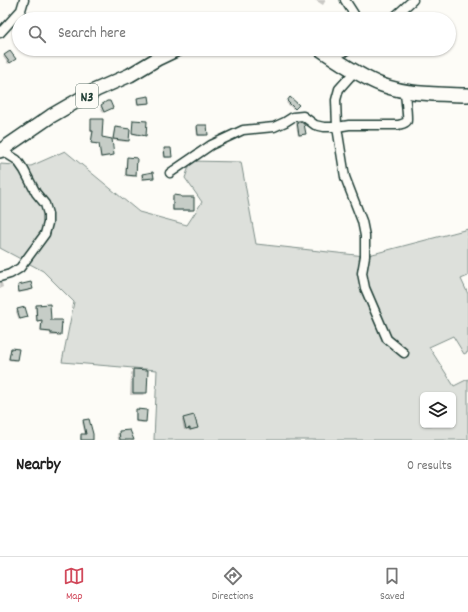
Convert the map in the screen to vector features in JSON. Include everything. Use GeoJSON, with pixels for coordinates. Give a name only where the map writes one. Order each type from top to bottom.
{"type":"FeatureCollection","features":[{"type":"Feature","properties":{"kind":"main road","name":"N3"},"geometry":{"type":"LineString","coordinates":[[0,150],[51,116],[96,90],[130,75],[163,56]]}},
{"type":"Feature","properties":{"kind":"main road"},"geometry":{"type":"LineString","coordinates":[[331,56],[355,71],[381,84],[405,91],[416,93],[468,95]]}},
{"type":"Feature","properties":{"kind":"street"},"geometry":{"type":"LineString","coordinates":[[19,12],[24,0]]}},
{"type":"Feature","properties":{"kind":"street"},"geometry":{"type":"LineString","coordinates":[[345,0],[353,12]]}},
{"type":"Feature","properties":{"kind":"street"},"geometry":{"type":"LineString","coordinates":[[400,12],[414,0]]}},
{"type":"Feature","properties":{"kind":"street"},"geometry":{"type":"LineString","coordinates":[[0,33],[12,20]]}},
{"type":"Feature","properties":{"kind":"street"},"geometry":{"type":"LineString","coordinates":[[355,71],[339,89],[336,100],[337,127],[345,177],[362,222],[365,236],[365,256],[362,273],[365,288],[387,339],[404,353]]}},
{"type":"Feature","properties":{"kind":"street"},"geometry":{"type":"LineString","coordinates":[[170,173],[211,145],[243,130],[274,128],[293,117],[302,116],[315,125],[324,127],[337,127],[349,124],[398,125],[404,123],[407,121],[408,116],[405,105],[405,91]]}},
{"type":"Feature","properties":{"kind":"street"},"geometry":{"type":"LineString","coordinates":[[0,150],[17,160],[24,170],[36,194],[45,204],[48,214],[48,223],[45,234],[20,268],[10,274],[0,277]]}},
{"type":"Feature","properties":{"kind":"shaded area"},"geometry":{"type":"Polygon","coordinates":[[[65,151],[139,212],[187,225],[202,202],[185,178],[191,161],[241,162],[256,244],[365,256],[468,229],[468,276],[461,279],[468,294],[468,352],[464,354],[453,336],[429,347],[454,386],[468,379],[468,440],[154,440],[157,370],[62,362],[74,302],[43,271],[0,248],[0,164],[31,166],[65,151]]]}},
{"type":"Feature","properties":{"kind":"building"},"geometry":{"type":"Polygon","coordinates":[[[10,51],[12,56],[16,59],[10,63],[4,55],[10,51]]]}},
{"type":"Feature","properties":{"kind":"building"},"geometry":{"type":"Polygon","coordinates":[[[149,96],[150,103],[138,104],[137,98],[149,96]]]}},
{"type":"Feature","properties":{"kind":"building"},"geometry":{"type":"Polygon","coordinates":[[[290,97],[299,105],[295,109],[287,101],[290,97]]]}},
{"type":"Feature","properties":{"kind":"building"},"geometry":{"type":"Polygon","coordinates":[[[107,101],[110,101],[113,108],[104,112],[101,105],[107,101]]]}},
{"type":"Feature","properties":{"kind":"building"},"geometry":{"type":"Polygon","coordinates":[[[91,119],[103,119],[102,137],[112,139],[114,155],[101,157],[99,144],[91,143],[93,131],[91,131],[91,119]]]}},
{"type":"Feature","properties":{"kind":"building"},"geometry":{"type":"Polygon","coordinates":[[[133,120],[147,121],[146,136],[132,133],[133,120]]]}},
{"type":"Feature","properties":{"kind":"building"},"geometry":{"type":"Polygon","coordinates":[[[297,122],[304,124],[306,134],[299,135],[297,122]]]}},
{"type":"Feature","properties":{"kind":"building"},"geometry":{"type":"Polygon","coordinates":[[[197,125],[207,125],[208,135],[198,135],[197,125]]]}},
{"type":"Feature","properties":{"kind":"building"},"geometry":{"type":"Polygon","coordinates":[[[115,127],[130,129],[129,141],[113,139],[115,127]]]}},
{"type":"Feature","properties":{"kind":"building"},"geometry":{"type":"Polygon","coordinates":[[[164,148],[171,148],[172,157],[165,157],[164,148]]]}},
{"type":"Feature","properties":{"kind":"building"},"geometry":{"type":"Polygon","coordinates":[[[127,157],[137,158],[136,176],[126,175],[127,157]]]}},
{"type":"Feature","properties":{"kind":"building"},"geometry":{"type":"Polygon","coordinates":[[[153,172],[154,178],[143,179],[142,174],[153,172]]]}},
{"type":"Feature","properties":{"kind":"building"},"geometry":{"type":"Polygon","coordinates":[[[173,195],[181,197],[194,197],[194,210],[173,210],[173,195]]]}},
{"type":"Feature","properties":{"kind":"building"},"geometry":{"type":"Polygon","coordinates":[[[31,282],[33,289],[19,292],[18,285],[31,282]]]}},
{"type":"Feature","properties":{"kind":"building"},"geometry":{"type":"Polygon","coordinates":[[[50,304],[51,320],[62,320],[61,335],[41,331],[42,320],[37,321],[36,305],[50,304]]]}},
{"type":"Feature","properties":{"kind":"building"},"geometry":{"type":"Polygon","coordinates":[[[25,307],[28,317],[20,319],[17,309],[25,307]]]}},
{"type":"Feature","properties":{"kind":"building"},"geometry":{"type":"Polygon","coordinates":[[[11,348],[19,349],[17,360],[9,359],[11,348]]]}},
{"type":"Feature","properties":{"kind":"building"},"geometry":{"type":"Polygon","coordinates":[[[133,369],[148,370],[147,393],[133,393],[133,369]]]}},
{"type":"Feature","properties":{"kind":"building"},"geometry":{"type":"Polygon","coordinates":[[[136,409],[147,410],[146,422],[136,421],[136,409]]]}},
{"type":"Feature","properties":{"kind":"building"},"geometry":{"type":"Polygon","coordinates":[[[194,415],[198,428],[190,430],[190,428],[186,429],[183,418],[194,415]]]}},
{"type":"Feature","properties":{"kind":"building"},"geometry":{"type":"Polygon","coordinates":[[[89,419],[93,440],[81,440],[81,434],[86,434],[83,420],[89,419]]]}},
{"type":"Feature","properties":{"kind":"building"},"geometry":{"type":"Polygon","coordinates":[[[130,430],[134,440],[120,440],[119,431],[130,430]]]}}]}
